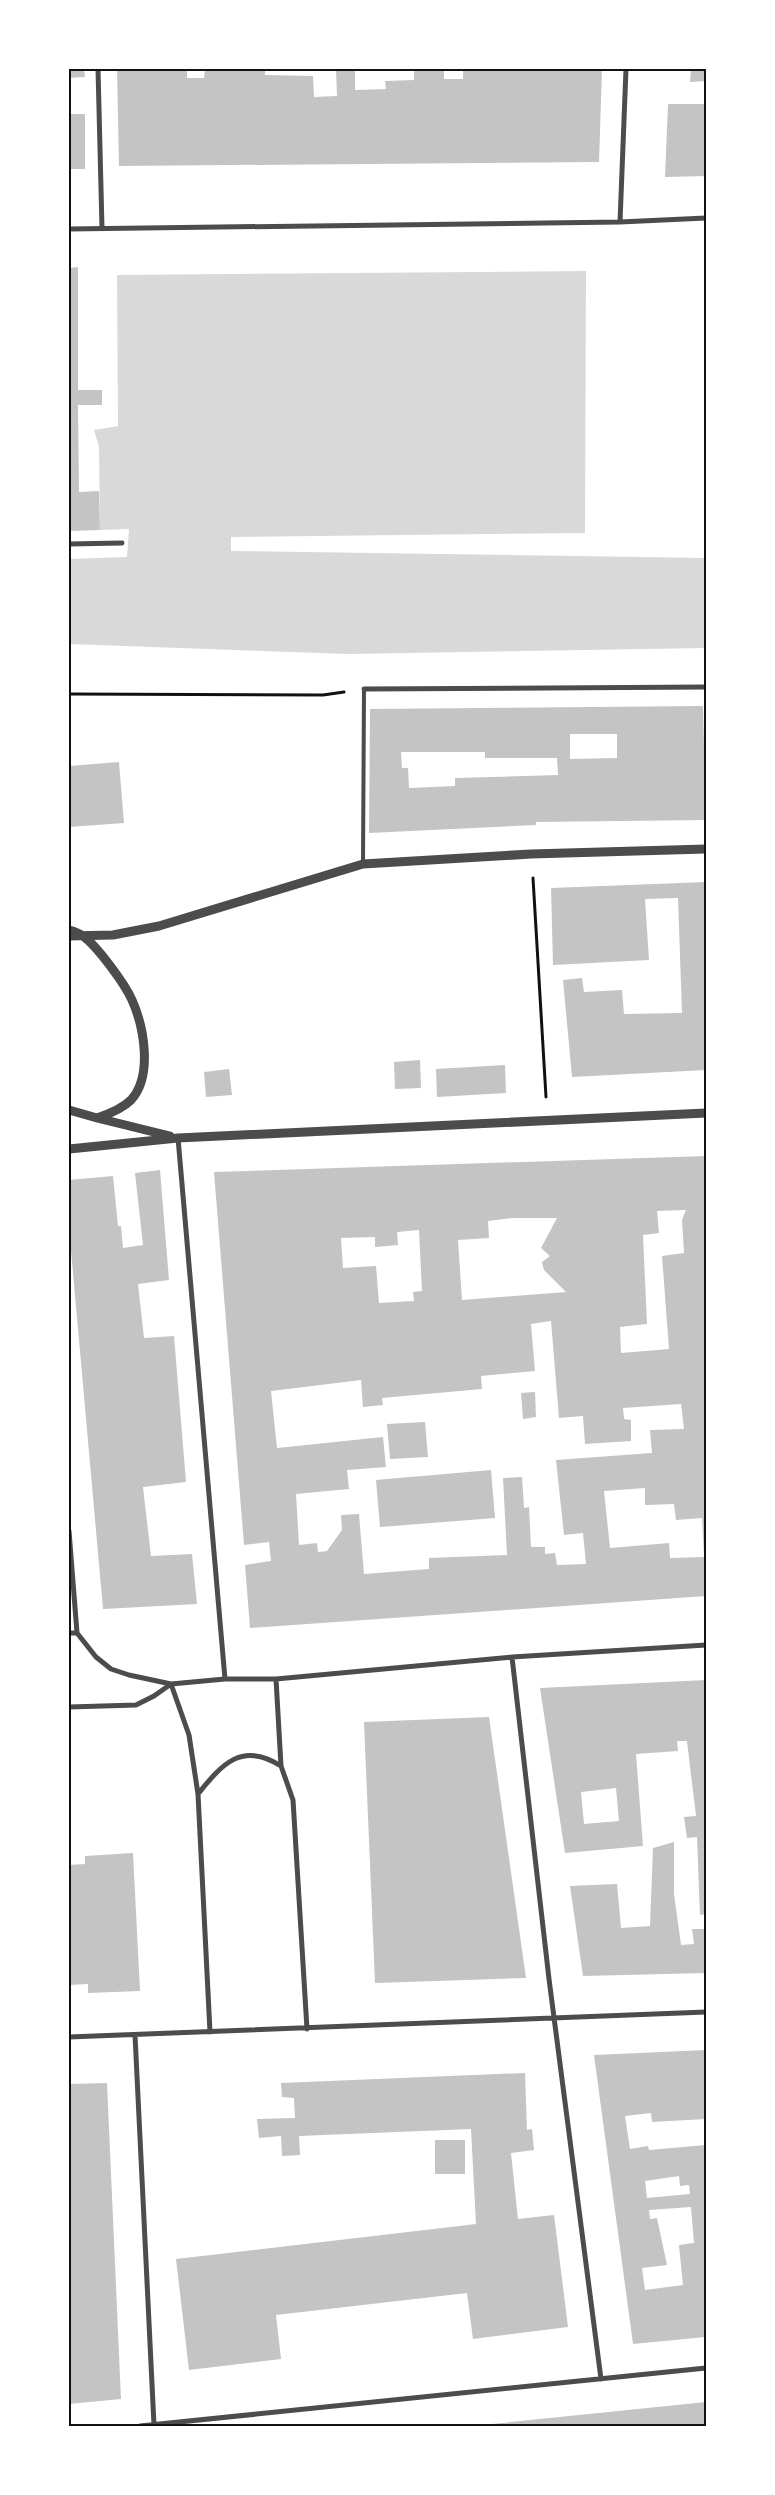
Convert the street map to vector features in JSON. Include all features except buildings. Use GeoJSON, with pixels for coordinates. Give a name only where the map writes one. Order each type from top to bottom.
{"type":"FeatureCollection","features":[{"type":"Feature","properties":{"kind":"street"},"geometry":{"type":"LineString","coordinates":[[98,69],[102,228]]}},
{"type":"Feature","properties":{"kind":"street"},"geometry":{"type":"LineString","coordinates":[[620,222],[626,69]]}},
{"type":"Feature","properties":{"kind":"street"},"geometry":{"type":"LineString","coordinates":[[69,229],[620,222],[706,218]]}},
{"type":"Feature","properties":{"kind":"street"},"geometry":{"type":"LineString","coordinates":[[69,544],[122,543]]}},
{"type":"Feature","properties":{"kind":"street"},"geometry":{"type":"LineString","coordinates":[[364,690],[706,687]]}},
{"type":"Feature","properties":{"kind":"street"},"geometry":{"type":"LineString","coordinates":[[69,936],[113,935],[159,926],[363,864],[531,854],[706,849]]}},
{"type":"Feature","properties":{"kind":"street"},"geometry":{"type":"LineString","coordinates":[[69,930],[83,936],[127,989],[136,1010],[143,1045],[143,1072],[137,1091],[121,1107],[97,1118]]}},
{"type":"Feature","properties":{"kind":"street"},"geometry":{"type":"LineString","coordinates":[[69,1110],[178,1138]]}},
{"type":"Feature","properties":{"kind":"street"},"geometry":{"type":"LineString","coordinates":[[69,1149],[178,1138],[706,1113]]}},
{"type":"Feature","properties":{"kind":"street"},"geometry":{"type":"LineString","coordinates":[[178,1138],[224,1679]]}},
{"type":"Feature","properties":{"kind":"street"},"geometry":{"type":"LineString","coordinates":[[69,1531],[77,1633],[96,1657],[111,1668],[129,1675],[171,1684],[224,1679],[276,1679],[512,1657],[706,1645]]}},
{"type":"Feature","properties":{"kind":"street"},"geometry":{"type":"LineString","coordinates":[[69,1633],[77,1633]]}},
{"type":"Feature","properties":{"kind":"street"},"geometry":{"type":"LineString","coordinates":[[512,1657],[554,2018],[601,2379]]}},
{"type":"Feature","properties":{"kind":"street"},"geometry":{"type":"LineString","coordinates":[[276,1679],[281,1766],[293,1800],[308,2029]]}},
{"type":"Feature","properties":{"kind":"street"},"geometry":{"type":"LineString","coordinates":[[69,1708],[136,1705],[154,1696],[171,1684]]}},
{"type":"Feature","properties":{"kind":"street"},"geometry":{"type":"LineString","coordinates":[[171,1684],[189,1735],[198,1794],[210,2032]]}},
{"type":"Feature","properties":{"kind":"street"},"geometry":{"type":"LineString","coordinates":[[198,1794],[218,1770],[234,1758],[249,1755],[262,1756],[281,1766]]}},
{"type":"Feature","properties":{"kind":"street"},"geometry":{"type":"LineString","coordinates":[[69,2037],[706,2012]]}},
{"type":"Feature","properties":{"kind":"street"},"geometry":{"type":"LineString","coordinates":[[135,2035],[154,2425]]}},
{"type":"Feature","properties":{"kind":"street"},"geometry":{"type":"LineString","coordinates":[[140,2426],[172,2425],[706,2368]]}},
{"type":"Feature","properties":{"kind":"lane"},"geometry":{"type":"LineString","coordinates":[[363,864],[364,690]]}},
{"type":"Feature","properties":{"kind":"path"},"geometry":{"type":"LineString","coordinates":[[69,694],[323,696],[364,690]]}},
{"type":"Feature","properties":{"kind":"path"},"geometry":{"type":"LineString","coordinates":[[531,854],[547,1120]]}},
{"type":"Feature","properties":{"kind":"shaded area"},"geometry":{"type":"Polygon","coordinates":[[[586,271],[585,533],[231,537],[231,551],[706,558],[706,648],[348,654],[69,644],[69,559],[127,557],[129,529],[100,530],[99,447],[94,430],[118,426],[117,275],[586,271]]]}}]}
